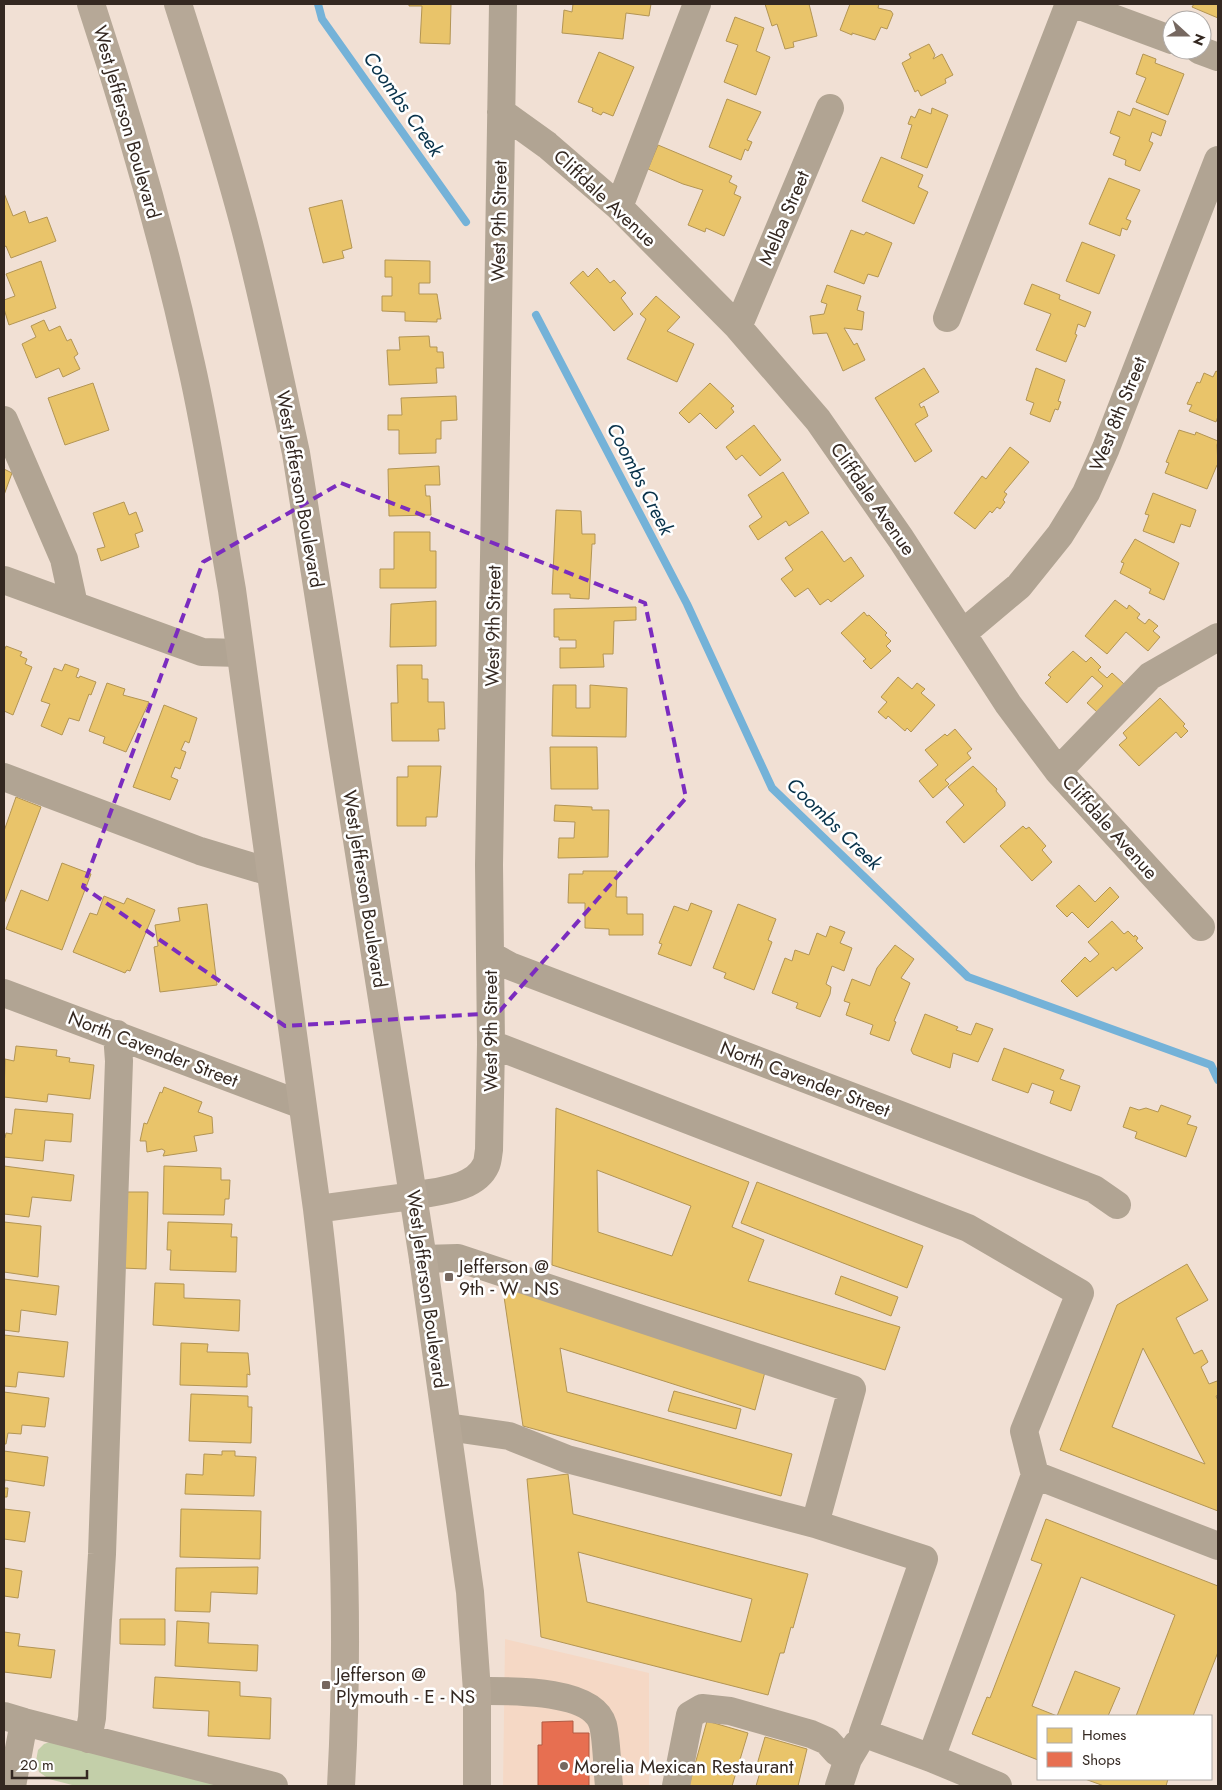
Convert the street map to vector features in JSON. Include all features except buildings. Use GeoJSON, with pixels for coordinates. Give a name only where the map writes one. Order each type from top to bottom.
{"type":"FeatureCollection","features":[{"type":"Feature","properties":{"kind":"main road","name":"West Jefferson Boulevard"},"geometry":{"type":"LineString","coordinates":[[91,4],[114,72],[141,166],[192,365],[217,500],[240,653],[317,1209],[329,1310],[342,1517],[345,1612],[341,1786]]}},
{"type":"Feature","properties":{"kind":"main road","name":"West Jefferson Boulevard"},"geometry":{"type":"LineString","coordinates":[[178,4],[224,151],[246,233],[268,323],[296,453],[423,1259],[470,1592],[477,1691],[478,1786]]}},
{"type":"Feature","properties":{"kind":"main road"},"geometry":{"type":"LineString","coordinates":[[317,1209],[413,1196]]}},
{"type":"Feature","properties":{"kind":"street","name":"West 9th Street"},"geometry":{"type":"LineString","coordinates":[[413,1196],[473,1181],[486,1166],[489,1150],[491,1044],[489,865],[503,4]]}},
{"type":"Feature","properties":{"kind":"street"},"geometry":{"type":"LineString","coordinates":[[619,207],[697,4]]}},
{"type":"Feature","properties":{"kind":"street"},"geometry":{"type":"LineString","coordinates":[[947,318],[1069,4]]}},
{"type":"Feature","properties":{"kind":"street"},"geometry":{"type":"LineString","coordinates":[[1075,4],[1162,36]]}},
{"type":"Feature","properties":{"kind":"street","name":"Melba Street"},"geometry":{"type":"LineString","coordinates":[[738,327],[830,108]]}},
{"type":"Feature","properties":{"kind":"street","name":"Cliffdale Avenue"},"geometry":{"type":"LineString","coordinates":[[500,112],[547,145],[619,207],[738,327],[818,420],[902,539],[1008,704],[1058,771],[1200,927]]}},
{"type":"Feature","properties":{"kind":"street","name":"West 8th Street"},"geometry":{"type":"LineString","coordinates":[[963,633],[1019,586],[1060,535],[1086,492],[1106,448],[1218,160]]}},
{"type":"Feature","properties":{"kind":"street"},"geometry":{"type":"LineString","coordinates":[[4,420],[64,559],[74,605]]}},
{"type":"Feature","properties":{"kind":"street"},"geometry":{"type":"LineString","coordinates":[[4,580],[202,652],[240,653]]}},
{"type":"Feature","properties":{"kind":"street"},"geometry":{"type":"LineString","coordinates":[[1058,771],[1150,676],[1218,637]]}},
{"type":"Feature","properties":{"kind":"street"},"geometry":{"type":"LineString","coordinates":[[4,777],[200,851],[270,872]]}},
{"type":"Feature","properties":{"kind":"street","name":"North Cavender Street"},"geometry":{"type":"LineString","coordinates":[[490,955],[510,966],[1094,1188],[1117,1205]]}},
{"type":"Feature","properties":{"kind":"street","name":"North Cavender Street"},"geometry":{"type":"LineString","coordinates":[[4,993],[302,1105]]}},
{"type":"Feature","properties":{"kind":"street"},"geometry":{"type":"LineString","coordinates":[[88,1739],[92,1718],[102,1554],[119,1061],[117,1034]]}},
{"type":"Feature","properties":{"kind":"street"},"geometry":{"type":"LineString","coordinates":[[491,1044],[968,1228],[1080,1293],[1024,1431],[1035,1475],[931,1758]]}},
{"type":"Feature","properties":{"kind":"street"},"geometry":{"type":"LineString","coordinates":[[423,1259],[458,1258],[852,1389],[815,1524]]}},
{"type":"Feature","properties":{"kind":"street"},"geometry":{"type":"LineString","coordinates":[[447,1427],[509,1436],[567,1459],[815,1524],[924,1558],[863,1734],[848,1759],[839,1786]]}},
{"type":"Feature","properties":{"kind":"street"},"geometry":{"type":"LineString","coordinates":[[1035,1475],[1218,1546]]}},
{"type":"Feature","properties":{"kind":"street"},"geometry":{"type":"LineString","coordinates":[[477,1691],[519,1691],[574,1699],[594,1709],[603,1724],[609,1786]]}},
{"type":"Feature","properties":{"kind":"street"},"geometry":{"type":"LineString","coordinates":[[676,1786],[690,1715],[702,1708],[739,1714],[811,1734],[827,1741],[837,1752],[848,1759]]}},
{"type":"Feature","properties":{"kind":"street"},"geometry":{"type":"LineString","coordinates":[[14,1784],[14,1719],[274,1786]]}},
{"type":"Feature","properties":{"kind":"street"},"geometry":{"type":"LineString","coordinates":[[863,1734],[931,1758],[998,1786]]}},
{"type":"Feature","properties":{"kind":"highlighted area"},"geometry":{"type":"Polygon","coordinates":[[[341,483],[645,603],[686,798],[498,1013],[285,1026],[83,887],[203,562],[341,483]]]}},
{"type":"Feature","properties":{"kind":"shaded area"},"geometry":{"type":"Polygon","coordinates":[[[505,1639],[649,1673],[649,1786],[503,1786],[505,1639]]]}},
{"type":"Feature","properties":{"kind":"green space"},"geometry":{"type":"Polygon","coordinates":[[[53,1741],[233,1786],[76,1786],[49,1779],[39,1772],[36,1761],[38,1750],[44,1744],[53,1741]]]}},
{"type":"Feature","properties":{"kind":"waterway","name":"Coombs Creek"},"geometry":{"type":"LineString","coordinates":[[318,4],[322,19],[466,222]]}},
{"type":"Feature","properties":{"kind":"waterway","name":"Coombs Creek"},"geometry":{"type":"LineString","coordinates":[[536,315],[687,604],[772,788],[968,977],[1211,1065],[1218,1080]]}},
{"type":"Feature","properties":{"kind":"place","name":"Jefferson @ 9th - W - NS"},"geometry":{"type":"Point","coordinates":[449,1277]}},
{"type":"Feature","properties":{"kind":"place","name":"Jefferson @ Plymouth - E - NS"},"geometry":{"type":"Point","coordinates":[326,1685]}},
{"type":"Feature","properties":{"kind":"place","name":"Morelia Mexican Restaurant"},"geometry":{"type":"Point","coordinates":[564,1766]}}]}
